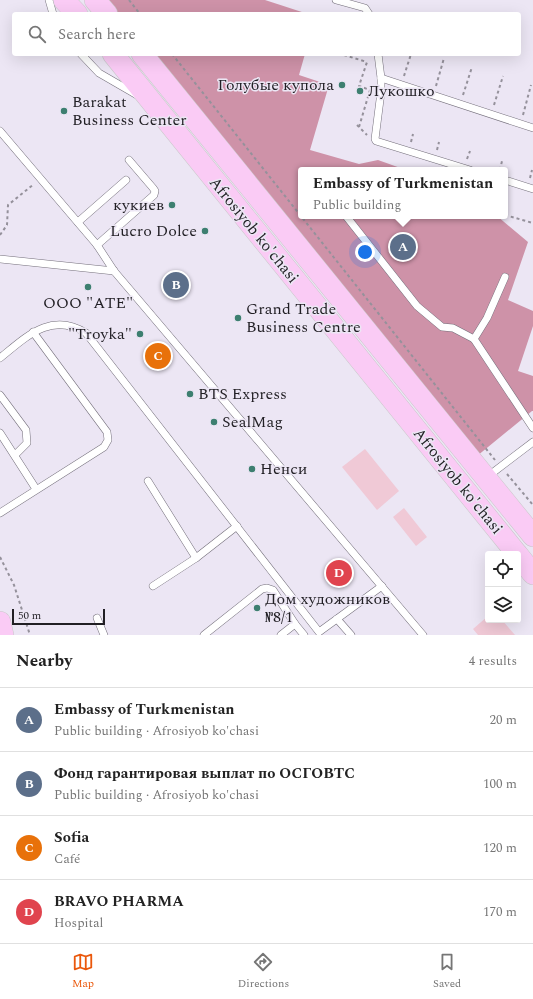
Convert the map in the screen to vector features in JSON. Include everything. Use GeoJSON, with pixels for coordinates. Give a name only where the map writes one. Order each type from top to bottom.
{"type":"FeatureCollection","features":[{"type":"Feature","properties":{"kind":"main road"},"geometry":{"type":"LineString","coordinates":[[64,0],[75,12]]}},
{"type":"Feature","properties":{"kind":"main road"},"geometry":{"type":"LineString","coordinates":[[95,0],[105,12]]}},
{"type":"Feature","properties":{"kind":"main road","name":"Afrosiyob ko'chasi"},"geometry":{"type":"LineString","coordinates":[[115,56],[515,551]]}},
{"type":"Feature","properties":{"kind":"main road","name":"Afrosiyob ko'chasi"},"geometry":{"type":"LineString","coordinates":[[144,56],[533,536]]}},
{"type":"Feature","properties":{"kind":"main road","name":"Afrosiyob ko'chasi"},"geometry":{"type":"LineString","coordinates":[[521,559],[533,574]]}},
{"type":"Feature","properties":{"kind":"main road"},"geometry":{"type":"LineString","coordinates":[[0,622],[3,635]]}},
{"type":"Feature","properties":{"kind":"lane"},"geometry":{"type":"LineString","coordinates":[[50,0],[53,12]]}},
{"type":"Feature","properties":{"kind":"lane"},"geometry":{"type":"LineString","coordinates":[[336,0],[365,8],[368,12]]}},
{"type":"Feature","properties":{"kind":"lane"},"geometry":{"type":"LineString","coordinates":[[83,56],[99,73],[154,106]]}},
{"type":"Feature","properties":{"kind":"lane"},"geometry":{"type":"LineString","coordinates":[[378,56],[381,92],[375,138],[376,141],[460,167]]}},
{"type":"Feature","properties":{"kind":"lane"},"geometry":{"type":"LineString","coordinates":[[381,78],[533,128]]}},
{"type":"Feature","properties":{"kind":"lane"},"geometry":{"type":"LineString","coordinates":[[0,131],[97,245],[114,271],[423,635]]}},
{"type":"Feature","properties":{"kind":"lane"},"geometry":{"type":"LineString","coordinates":[[97,245],[154,195],[155,191],[153,188],[129,160]]}},
{"type":"Feature","properties":{"kind":"lane"},"geometry":{"type":"LineString","coordinates":[[78,222],[126,180]]}},
{"type":"Feature","properties":{"kind":"lane"},"geometry":{"type":"LineString","coordinates":[[508,181],[533,189]]}},
{"type":"Feature","properties":{"kind":"lane"},"geometry":{"type":"LineString","coordinates":[[348,219],[418,306],[442,327],[453,328],[474,339],[533,428]]}},
{"type":"Feature","properties":{"kind":"lane"},"geometry":{"type":"LineString","coordinates":[[0,259],[114,271]]}},
{"type":"Feature","properties":{"kind":"lane"},"geometry":{"type":"LineString","coordinates":[[474,339],[487,318],[505,277]]}},
{"type":"Feature","properties":{"kind":"lane"},"geometry":{"type":"LineString","coordinates":[[0,358],[33,332],[49,326],[57,325],[73,327],[86,333],[319,632],[382,586]]}},
{"type":"Feature","properties":{"kind":"lane"},"geometry":{"type":"LineString","coordinates":[[0,513],[104,447],[108,440],[107,432],[33,332]]}},
{"type":"Feature","properties":{"kind":"lane"},"geometry":{"type":"LineString","coordinates":[[0,395],[26,430],[27,443],[15,455]]}},
{"type":"Feature","properties":{"kind":"lane"},"geometry":{"type":"LineString","coordinates":[[0,433],[36,489]]}},
{"type":"Feature","properties":{"kind":"lane"},"geometry":{"type":"LineString","coordinates":[[486,478],[533,442]]}},
{"type":"Feature","properties":{"kind":"lane"},"geometry":{"type":"LineString","coordinates":[[148,481],[196,558]]}},
{"type":"Feature","properties":{"kind":"lane"},"geometry":{"type":"LineString","coordinates":[[153,586],[196,558],[237,526]]}},
{"type":"Feature","properties":{"kind":"lane"},"geometry":{"type":"LineString","coordinates":[[204,635],[262,589],[267,588],[273,590],[304,635]]}},
{"type":"Feature","properties":{"kind":"lane"},"geometry":{"type":"LineString","coordinates":[[97,618],[104,635]]}},
{"type":"Feature","properties":{"kind":"lane"},"geometry":{"type":"LineString","coordinates":[[337,619],[351,635]]}},
{"type":"Feature","properties":{"kind":"lane"},"geometry":{"type":"LineString","coordinates":[[281,635],[295,624]]}},
{"type":"Feature","properties":{"kind":"path"},"geometry":{"type":"LineString","coordinates":[[129,0],[138,12]]}},
{"type":"Feature","properties":{"kind":"path"},"geometry":{"type":"LineString","coordinates":[[174,56],[298,212]]}},
{"type":"Feature","properties":{"kind":"path"},"geometry":{"type":"LineString","coordinates":[[349,56],[380,66]]}},
{"type":"Feature","properties":{"kind":"path"},"geometry":{"type":"LineString","coordinates":[[401,84],[410,56]]}},
{"type":"Feature","properties":{"kind":"path"},"geometry":{"type":"LineString","coordinates":[[433,95],[444,58]]}},
{"type":"Feature","properties":{"kind":"path"},"geometry":{"type":"LineString","coordinates":[[359,127],[370,90],[359,86],[366,62]]}},
{"type":"Feature","properties":{"kind":"path"},"geometry":{"type":"LineString","coordinates":[[461,104],[472,67]]}},
{"type":"Feature","properties":{"kind":"path"},"geometry":{"type":"LineString","coordinates":[[492,114],[503,76]]}},
{"type":"Feature","properties":{"kind":"path"},"geometry":{"type":"LineString","coordinates":[[520,124],[531,84]]}},
{"type":"Feature","properties":{"kind":"path"},"geometry":{"type":"LineString","coordinates":[[501,167],[502,161]]}},
{"type":"Feature","properties":{"kind":"path"},"geometry":{"type":"LineString","coordinates":[[0,235],[7,225],[8,205],[41,178]]}},
{"type":"Feature","properties":{"kind":"path"},"geometry":{"type":"LineString","coordinates":[[508,216],[533,223]]}},
{"type":"Feature","properties":{"kind":"path"},"geometry":{"type":"LineString","coordinates":[[304,219],[479,439]]}},
{"type":"Feature","properties":{"kind":"path"},"geometry":{"type":"LineString","coordinates":[[0,557],[14,585],[30,635]]}},
{"type":"Feature","properties":{"kind":"shaded area"},"geometry":{"type":"Polygon","coordinates":[[[107,0],[265,0],[302,12],[117,12],[107,0]]]}},
{"type":"Feature","properties":{"kind":"shaded area"},"geometry":{"type":"Polygon","coordinates":[[[154,56],[304,56],[299,75],[329,85],[310,150],[359,164],[378,160],[398,167],[298,167],[298,219],[501,219],[528,242],[508,300],[533,311],[533,326],[518,371],[533,376],[533,411],[477,456],[154,56]]]}},
{"type":"Feature","properties":{"kind":"shaded area"},"geometry":{"type":"Polygon","coordinates":[[[365,449],[399,491],[377,510],[342,467],[365,449]]]}},
{"type":"Feature","properties":{"kind":"shaded area"},"geometry":{"type":"Polygon","coordinates":[[[404,508],[427,537],[416,546],[393,517],[404,508]]]}},
{"type":"Feature","properties":{"kind":"shaded area"},"geometry":{"type":"Polygon","coordinates":[[[485,619],[485,623],[505,623],[515,635],[478,635],[473,629],[485,619]]]}},
{"type":"Feature","properties":{"kind":"place","name":"Голубые купола"},"geometry":{"type":"Point","coordinates":[342,85]}},
{"type":"Feature","properties":{"kind":"place","name":"Лукошко"},"geometry":{"type":"Point","coordinates":[360,91]}},
{"type":"Feature","properties":{"kind":"place","name":"Barakat Business Center"},"geometry":{"type":"Point","coordinates":[64,111]}},
{"type":"Feature","properties":{"kind":"place","name":"кукиев"},"geometry":{"type":"Point","coordinates":[172,205]}},
{"type":"Feature","properties":{"kind":"place","name":"Lucro Dolce"},"geometry":{"type":"Point","coordinates":[205,231]}},
{"type":"Feature","properties":{"kind":"place","name":"Embassy of Turkmenistan"},"geometry":{"type":"Point","coordinates":[403,247]}},
{"type":"Feature","properties":{"kind":"place","name":"Фонд гарантировая выплат по ОСГОВТС"},"geometry":{"type":"Point","coordinates":[176,285]}},
{"type":"Feature","properties":{"kind":"place","name":"OOO \"ATE\""},"geometry":{"type":"Point","coordinates":[88,287]}},
{"type":"Feature","properties":{"kind":"place","name":"Grand Trade Business Centre"},"geometry":{"type":"Point","coordinates":[238,318]}},
{"type":"Feature","properties":{"kind":"place","name":"\"Troyka\""},"geometry":{"type":"Point","coordinates":[140,334]}},
{"type":"Feature","properties":{"kind":"place","name":"Sofia"},"geometry":{"type":"Point","coordinates":[158,356]}},
{"type":"Feature","properties":{"kind":"place","name":"BTS Express"},"geometry":{"type":"Point","coordinates":[190,394]}},
{"type":"Feature","properties":{"kind":"place","name":"SealMag"},"geometry":{"type":"Point","coordinates":[214,422]}},
{"type":"Feature","properties":{"kind":"place","name":"Ненси"},"geometry":{"type":"Point","coordinates":[252,469]}},
{"type":"Feature","properties":{"kind":"place","name":"BRAVO PHARMA"},"geometry":{"type":"Point","coordinates":[339,573]}},
{"type":"Feature","properties":{"kind":"place","name":"Дом художников №8/1"},"geometry":{"type":"Point","coordinates":[257,608]}}]}
